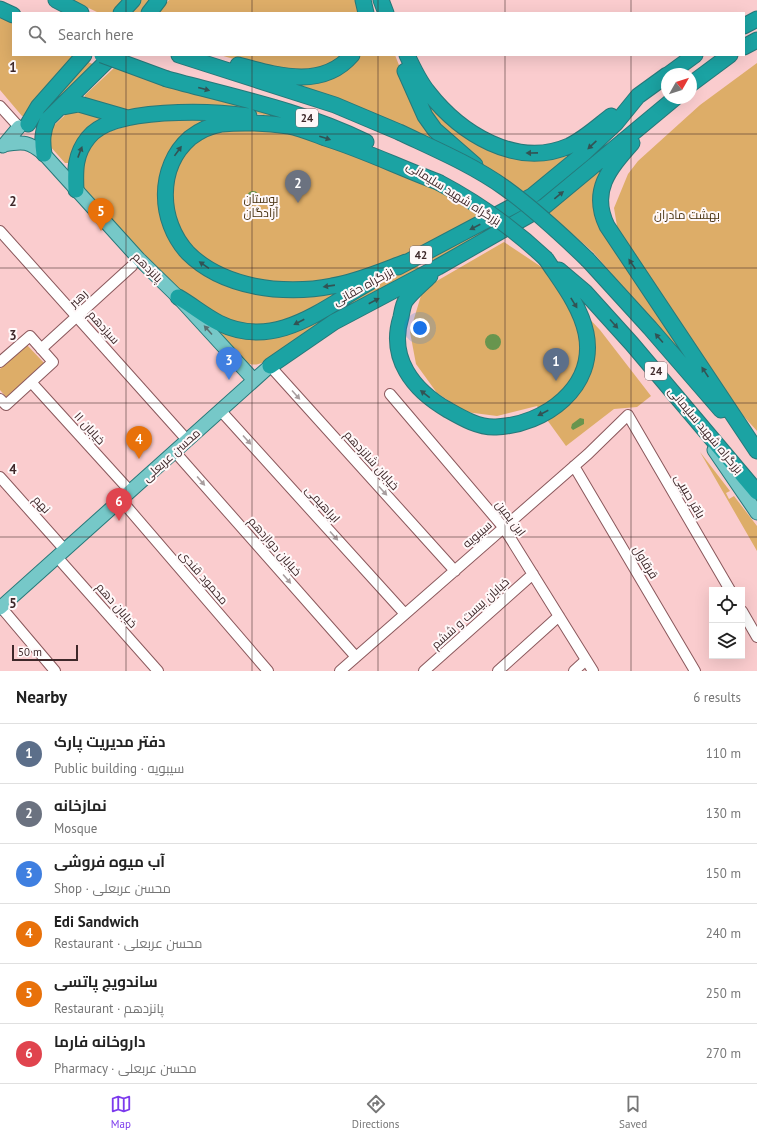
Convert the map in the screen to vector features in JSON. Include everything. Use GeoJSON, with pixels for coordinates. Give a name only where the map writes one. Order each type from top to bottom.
{"type":"FeatureCollection","features":[{"type":"Feature","properties":{"kind":"highway"},"geometry":{"type":"LineString","coordinates":[[56,0],[79,12]]}},
{"type":"Feature","properties":{"kind":"highway"},"geometry":{"type":"LineString","coordinates":[[122,12],[133,0]]}},
{"type":"Feature","properties":{"kind":"highway"},"geometry":{"type":"LineString","coordinates":[[150,12],[159,0]]}},
{"type":"Feature","properties":{"kind":"highway"},"geometry":{"type":"LineString","coordinates":[[363,0],[366,12]]}},
{"type":"Feature","properties":{"kind":"highway"},"geometry":{"type":"LineString","coordinates":[[381,0],[386,12]]}},
{"type":"Feature","properties":{"kind":"highway"},"geometry":{"type":"LineString","coordinates":[[0,9],[12,15]]}},
{"type":"Feature","properties":{"kind":"highway"},"geometry":{"type":"LineString","coordinates":[[745,25],[757,19]]}},
{"type":"Feature","properties":{"kind":"highway"},"geometry":{"type":"LineString","coordinates":[[745,46],[757,40]]}},
{"type":"Feature","properties":{"kind":"highway"},"geometry":{"type":"LineString","coordinates":[[24,126],[38,107],[83,56]]}},
{"type":"Feature","properties":{"kind":"highway","name":"بزرگراه شهید سلیمانی"},"geometry":{"type":"LineString","coordinates":[[105,56],[167,79],[310,119],[386,151],[491,213],[525,240],[585,292],[677,396],[757,492]]}},
{"type":"Feature","properties":{"kind":"highway"},"geometry":{"type":"LineString","coordinates":[[24,126],[48,119],[63,106],[112,56]]}},
{"type":"Feature","properties":{"kind":"highway"},"geometry":{"type":"LineString","coordinates":[[183,57],[223,61],[297,78],[313,77],[326,73],[346,61],[351,56]]}},
{"type":"Feature","properties":{"kind":"highway"},"geometry":{"type":"LineString","coordinates":[[400,56],[417,100],[425,116],[435,130],[451,146],[504,188]]}},
{"type":"Feature","properties":{"kind":"highway"},"geometry":{"type":"LineString","coordinates":[[408,56],[427,92],[444,110],[462,126],[478,136],[512,152],[544,153],[570,146],[638,96]]}},
{"type":"Feature","properties":{"kind":"highway","name":"بزرگراه حقانی"},"geometry":{"type":"LineString","coordinates":[[677,68],[694,56]]}},
{"type":"Feature","properties":{"kind":"highway"},"geometry":{"type":"LineString","coordinates":[[697,80],[729,56]]}},
{"type":"Feature","properties":{"kind":"highway","name":"بزرگراه شهید سلیمانی"},"geometry":{"type":"LineString","coordinates":[[183,57],[335,105],[400,132],[446,154],[504,188],[564,237],[588,260],[650,328],[757,452]]}},
{"type":"Feature","properties":{"kind":"highway","name":"بزرگراه حقانی"},"geometry":{"type":"LineString","coordinates":[[178,297],[219,323],[232,328],[248,331],[274,331],[294,325],[406,262],[532,196],[616,123],[638,96],[661,80]]}},
{"type":"Feature","properties":{"kind":"highway"},"geometry":{"type":"LineString","coordinates":[[63,106],[79,104],[124,117],[189,113],[233,114],[256,117],[291,126],[360,149],[438,182]]}},
{"type":"Feature","properties":{"kind":"highway"},"geometry":{"type":"LineString","coordinates":[[668,104],[610,170],[603,182],[601,194],[602,214],[607,226],[757,452]]}},
{"type":"Feature","properties":{"kind":"highway","name":"بزرگراه حقانی"},"geometry":{"type":"LineString","coordinates":[[270,366],[334,322],[438,267],[545,206],[668,104]]}},
{"type":"Feature","properties":{"kind":"highway"},"geometry":{"type":"LineString","coordinates":[[76,190],[75,169],[82,148],[88,137],[98,129],[124,117]]}},
{"type":"Feature","properties":{"kind":"highway"},"geometry":{"type":"LineString","coordinates":[[44,154],[42,136],[48,119]]}},
{"type":"Feature","properties":{"kind":"highway"},"geometry":{"type":"LineString","coordinates":[[291,126],[240,124],[215,126],[202,130],[193,136],[176,152],[166,177],[165,191],[167,208],[176,236],[188,253],[210,269],[227,278],[256,286],[278,288],[332,286],[406,262]]}},
{"type":"Feature","properties":{"kind":"highway"},"geometry":{"type":"LineString","coordinates":[[438,267],[406,300],[397,329],[399,358],[415,386],[440,406],[466,421],[495,427],[523,422],[547,411],[568,396],[580,381],[586,362],[586,334],[578,309],[546,259]]}},
{"type":"Feature","properties":{"kind":"main road"},"geometry":{"type":"LineString","coordinates":[[2,147],[24,126]]}},
{"type":"Feature","properties":{"kind":"main road","name":"پانزدهم"},"geometry":{"type":"LineString","coordinates":[[2,147],[24,142],[33,145],[44,154],[139,259],[178,297],[253,379]]}},
{"type":"Feature","properties":{"kind":"main road","name":"محسن عربعلی"},"geometry":{"type":"LineString","coordinates":[[0,607],[188,441],[253,379],[270,366]]}},
{"type":"Feature","properties":{"kind":"main road"},"geometry":{"type":"LineString","coordinates":[[677,396],[757,513]]}},
{"type":"Feature","properties":{"kind":"street"},"geometry":{"type":"LineString","coordinates":[[0,106],[24,126]]}},
{"type":"Feature","properties":{"kind":"street","name":"سیزدهم"},"geometry":{"type":"LineString","coordinates":[[0,231],[188,441]]}},
{"type":"Feature","properties":{"kind":"street","name":"رهبر"},"geometry":{"type":"LineString","coordinates":[[42,349],[132,266]]}},
{"type":"Feature","properties":{"kind":"street"},"geometry":{"type":"LineString","coordinates":[[0,347],[4,359],[30,336],[53,362],[6,405],[0,399]]}},
{"type":"Feature","properties":{"kind":"street","name":"خیابان شانزدهم"},"geometry":{"type":"LineString","coordinates":[[270,366],[455,571]]}},
{"type":"Feature","properties":{"kind":"street","name":"خیابان ۱۱"},"geometry":{"type":"LineString","coordinates":[[31,382],[126,496]]}},
{"type":"Feature","properties":{"kind":"street","name":"ابن یمین"},"geometry":{"type":"LineString","coordinates":[[390,394],[504,528],[593,671]]}},
{"type":"Feature","properties":{"kind":"street","name":"ابراهیمی"},"geometry":{"type":"LineString","coordinates":[[221,411],[405,614]]}},
{"type":"Feature","properties":{"kind":"street","name":"سیبویه"},"geometry":{"type":"LineString","coordinates":[[340,671],[574,466],[628,415]]}},
{"type":"Feature","properties":{"kind":"street","name":"باقر حبیبی"},"geometry":{"type":"LineString","coordinates":[[628,415],[728,587]]}},
{"type":"Feature","properties":{"kind":"street","name":"خیابان دوازدهم"},"geometry":{"type":"LineString","coordinates":[[175,452],[356,657]]}},
{"type":"Feature","properties":{"kind":"street","name":"قرقاول"},"geometry":{"type":"LineString","coordinates":[[574,466],[695,671]]}},
{"type":"Feature","properties":{"kind":"street","name":"نهم"},"geometry":{"type":"LineString","coordinates":[[0,476],[61,553]]}},
{"type":"Feature","properties":{"kind":"street","name":"محمود قندی"},"geometry":{"type":"LineString","coordinates":[[126,496],[268,671]]}},
{"type":"Feature","properties":{"kind":"street","name":"خیابان دهم"},"geometry":{"type":"LineString","coordinates":[[61,553],[158,671]]}},
{"type":"Feature","properties":{"kind":"street","name":"خیابان بیست و ششم"},"geometry":{"type":"LineString","coordinates":[[424,671],[533,574]]}},
{"type":"Feature","properties":{"kind":"street"},"geometry":{"type":"LineString","coordinates":[[0,607],[55,671]]}},
{"type":"Feature","properties":{"kind":"street"},"geometry":{"type":"LineString","coordinates":[[498,671],[559,616]]}},
{"type":"Feature","properties":{"kind":"street"},"geometry":{"type":"LineString","coordinates":[[745,616],[757,637]]}},
{"type":"Feature","properties":{"kind":"street"},"geometry":{"type":"LineString","coordinates":[[574,671],[586,660]]}},
{"type":"Feature","properties":{"kind":"green space"},"geometry":{"type":"Polygon","coordinates":[[[72,0],[127,0],[118,12],[97,12],[72,0]]]}},
{"type":"Feature","properties":{"kind":"green space"},"geometry":{"type":"Polygon","coordinates":[[[141,0],[151,0],[141,12],[131,12],[141,0]]]}},
{"type":"Feature","properties":{"kind":"green space"},"geometry":{"type":"Polygon","coordinates":[[[169,0],[360,0],[363,12],[159,12],[169,0]]]}},
{"type":"Feature","properties":{"kind":"green space"},"geometry":{"type":"Polygon","coordinates":[[[0,17],[12,23],[12,56],[79,56],[24,116],[22,116],[0,90],[0,17]]]}},
{"type":"Feature","properties":{"kind":"green space"},"geometry":{"type":"Polygon","coordinates":[[[223,56],[346,56],[325,71],[271,70],[223,56]]]}},
{"type":"Feature","properties":{"kind":"green space"},"geometry":{"type":"Polygon","coordinates":[[[353,56],[395,56],[412,98],[453,150],[231,67],[298,81],[353,56]]]}},
{"type":"Feature","properties":{"kind":"green space"},"geometry":{"type":"Polygon","coordinates":[[[88,62],[95,65],[42,115],[44,106],[88,62]]]}},
{"type":"Feature","properties":{"kind":"green space","name":"بهشت مادران"},"geometry":{"type":"Polygon","coordinates":[[[757,63],[757,431],[738,410],[619,238],[614,208],[628,174],[638,161],[700,105],[757,63]]]}},
{"type":"Feature","properties":{"kind":"green space"},"geometry":{"type":"Polygon","coordinates":[[[114,68],[191,91],[261,108],[287,120],[254,113],[121,111],[85,101],[85,95],[114,68]]]}},
{"type":"Feature","properties":{"kind":"green space"},"geometry":{"type":"Polygon","coordinates":[[[421,87],[512,155],[604,129],[524,194],[447,140],[434,125],[421,87]]]}},
{"type":"Feature","properties":{"kind":"green space"},"geometry":{"type":"Polygon","coordinates":[[[75,106],[115,118],[71,163],[65,163],[49,145],[50,129],[75,106]]]}},
{"type":"Feature","properties":{"kind":"green space"},"geometry":{"type":"Polygon","coordinates":[[[176,117],[228,117],[185,137],[162,211],[221,281],[352,284],[313,311],[266,328],[225,320],[186,298],[79,182],[80,162],[83,152],[90,143],[100,136],[125,127],[176,117]]]}},
{"type":"Feature","properties":{"kind":"green space","name":"بوستان آزادگان"},"geometry":{"type":"Polygon","coordinates":[[[274,129],[358,153],[447,193],[485,217],[413,253],[351,278],[292,286],[219,272],[182,238],[169,201],[171,174],[187,147],[211,131],[274,129]]]}},
{"type":"Feature","properties":{"kind":"green space"},"geometry":{"type":"Polygon","coordinates":[[[621,151],[596,197],[730,413],[593,252],[546,211],[621,151]]]}},
{"type":"Feature","properties":{"kind":"green space"},"geometry":{"type":"Polygon","coordinates":[[[486,225],[497,233],[429,267],[424,256],[486,225]]]}},
{"type":"Feature","properties":{"kind":"green space"},"geometry":{"type":"Polygon","coordinates":[[[504,242],[540,266],[600,330],[651,396],[637,407],[614,409],[566,446],[537,406],[497,416],[466,412],[437,393],[416,364],[410,332],[423,289],[504,242]]]}},
{"type":"Feature","properties":{"kind":"green space"},"geometry":{"type":"Polygon","coordinates":[[[416,261],[420,271],[275,356],[256,365],[244,361],[188,305],[254,335],[416,261]]]}},
{"type":"Feature","properties":{"kind":"green space"},"geometry":{"type":"Polygon","coordinates":[[[27,345],[45,364],[7,398],[0,390],[0,369],[27,345]]]}},
{"type":"Feature","properties":{"kind":"green space"},"geometry":{"type":"Polygon","coordinates":[[[700,452],[730,491],[726,493],[729,499],[734,496],[757,526],[757,551],[700,452]]]}},
{"type":"Feature","properties":{"kind":"shaded area"},"geometry":{"type":"Polygon","coordinates":[[[253,191],[257,193],[259,197],[257,201],[253,203],[249,201],[247,197],[249,193],[253,191]]]}},
{"type":"Feature","properties":{"kind":"shaded area"},"geometry":{"type":"Polygon","coordinates":[[[493,334],[499,336],[501,342],[499,348],[493,350],[487,348],[485,342],[487,336],[493,334]]]}},
{"type":"Feature","properties":{"kind":"shaded area"},"geometry":{"type":"Polygon","coordinates":[[[580,418],[584,419],[584,424],[573,430],[571,428],[572,424],[580,418]]]}},
{"type":"Feature","properties":{"kind":"place","name":"نمازخانه"},"geometry":{"type":"Point","coordinates":[298,203]}},
{"type":"Feature","properties":{"kind":"place","name":"ساندویچ پاتسی"},"geometry":{"type":"Point","coordinates":[101,231]}},
{"type":"Feature","properties":{"kind":"place","name":"آب میوه فروشی"},"geometry":{"type":"Point","coordinates":[229,380]}},
{"type":"Feature","properties":{"kind":"place","name":"دفتر مدیریت پارک"},"geometry":{"type":"Point","coordinates":[556,381]}},
{"type":"Feature","properties":{"kind":"place","name":"Edi Sandwich"},"geometry":{"type":"Point","coordinates":[139,459]}},
{"type":"Feature","properties":{"kind":"place","name":"داروخانه فارما"},"geometry":{"type":"Point","coordinates":[119,521]}}]}
